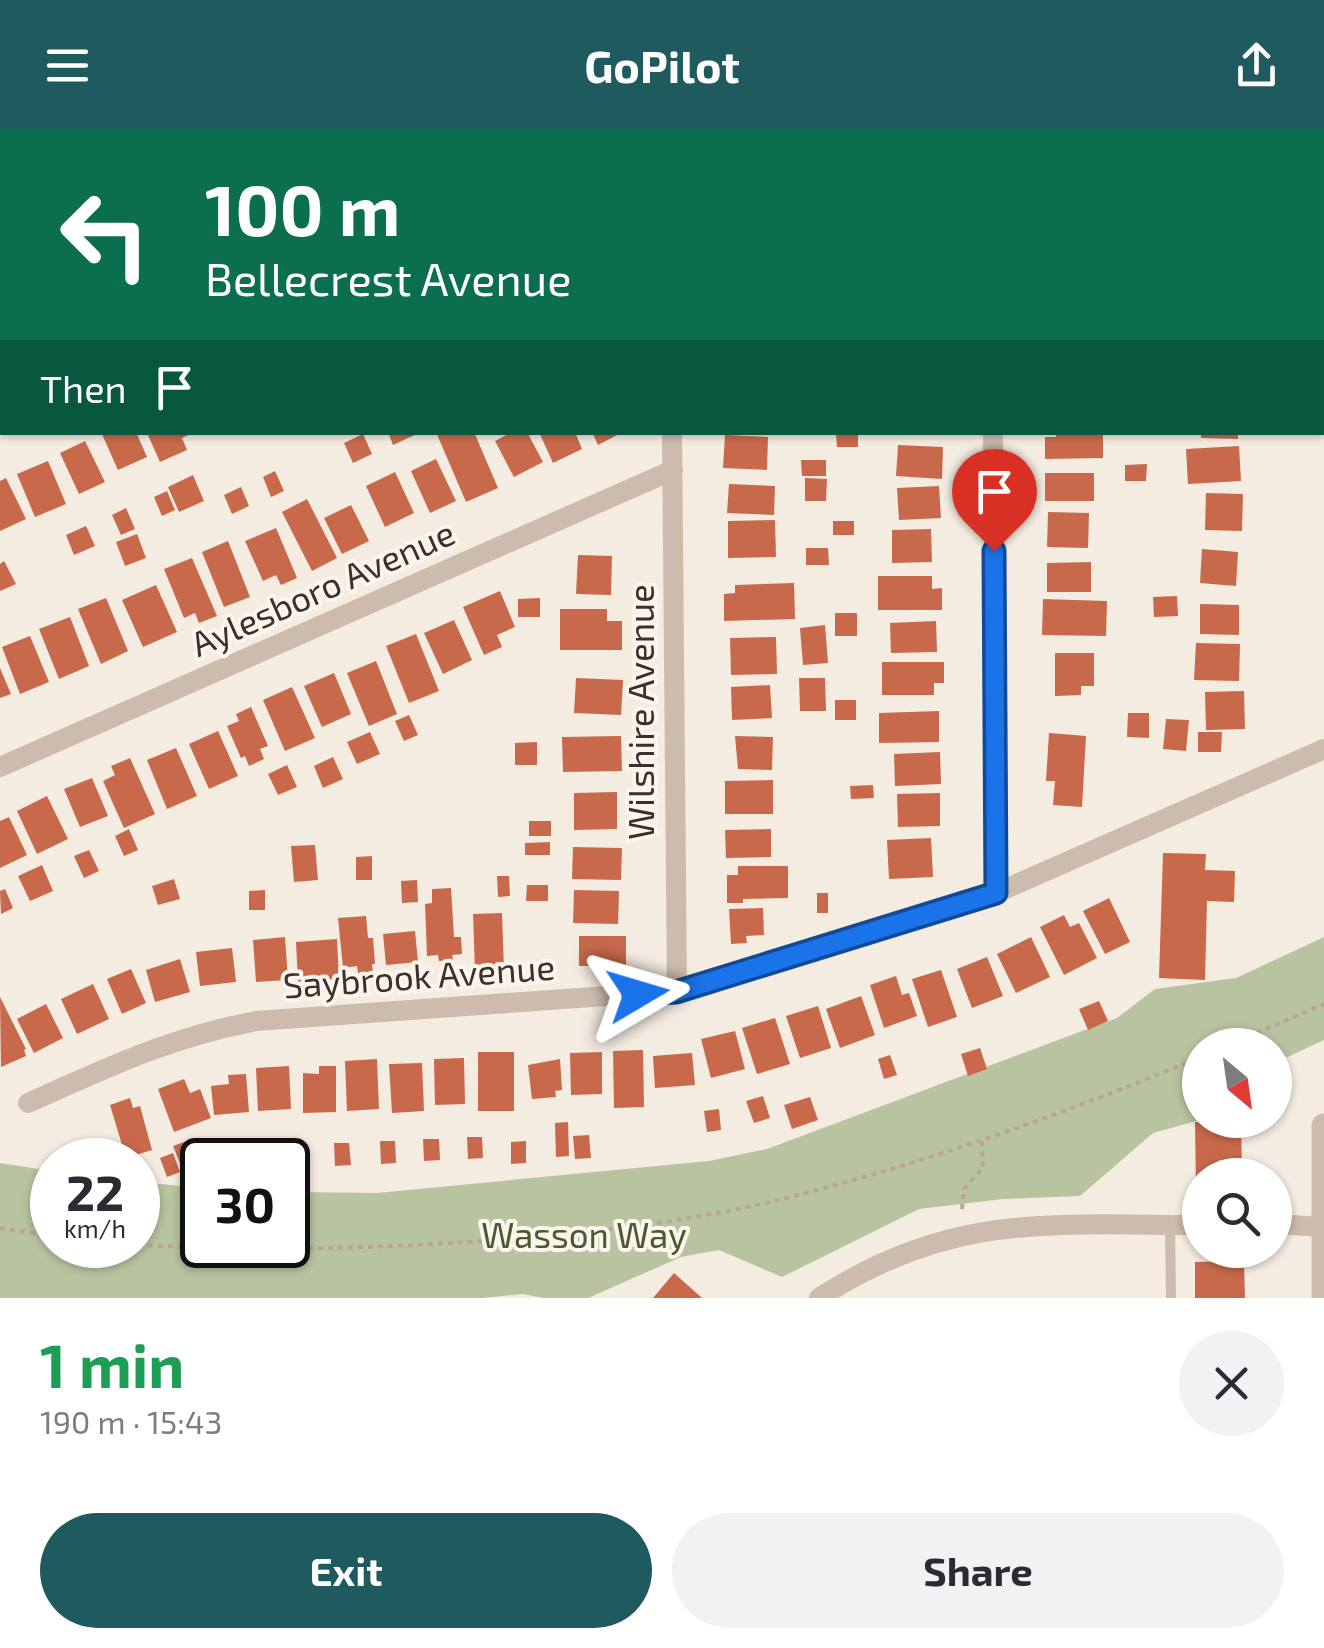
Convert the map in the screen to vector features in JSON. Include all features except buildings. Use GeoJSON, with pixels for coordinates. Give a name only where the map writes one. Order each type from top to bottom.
{"type":"FeatureCollection","features":[{"type":"Feature","properties":{"kind":"street","name":"Wilshire Avenue"},"geometry":{"type":"LineString","coordinates":[[672,435],[676,992]]}},
{"type":"Feature","properties":{"kind":"street"},"geometry":{"type":"LineString","coordinates":[[993,435],[996,893]]}},
{"type":"Feature","properties":{"kind":"street","name":"Aylesboro Avenue"},"geometry":{"type":"LineString","coordinates":[[0,767],[673,470]]}},
{"type":"Feature","properties":{"kind":"street","name":"Saybrook Avenue"},"geometry":{"type":"LineString","coordinates":[[28,1103],[150,1048],[256,1021],[676,992],[996,893],[1324,749]]}},
{"type":"Feature","properties":{"kind":"street"},"geometry":{"type":"LineString","coordinates":[[1324,1126],[1324,1298]]}},
{"type":"Feature","properties":{"kind":"street"},"geometry":{"type":"LineString","coordinates":[[819,1298],[892,1256],[978,1231],[1023,1226],[1182,1225]]}},
{"type":"Feature","properties":{"kind":"street"},"geometry":{"type":"LineString","coordinates":[[1292,1225],[1323,1227]]}},
{"type":"Feature","properties":{"kind":"lane"},"geometry":{"type":"LineString","coordinates":[[1170,1225],[1172,1298]]}},
{"type":"Feature","properties":{"kind":"path"},"geometry":{"type":"LineString","coordinates":[[1268,1028],[1324,1004]]}},
{"type":"Feature","properties":{"kind":"path"},"geometry":{"type":"LineString","coordinates":[[160,1246],[246,1251],[440,1244],[617,1230],[768,1202],[982,1140],[1182,1064]]}},
{"type":"Feature","properties":{"kind":"path"},"geometry":{"type":"LineString","coordinates":[[962,1209],[964,1189],[982,1168],[982,1140]]}},
{"type":"Feature","properties":{"kind":"path"},"geometry":{"type":"LineString","coordinates":[[0,1228],[30,1233]]}},
{"type":"Feature","properties":{"kind":"green space","name":"Wasson Way"},"geometry":{"type":"Polygon","coordinates":[[[1324,937],[1324,1040],[1292,1055],[1292,1028],[1182,1028],[1182,1125],[1153,1133],[1080,1196],[1003,1199],[919,1209],[782,1277],[719,1250],[681,1257],[588,1298],[523,1294],[482,1298],[0,1298],[0,1163],[30,1168],[30,1268],[160,1268],[160,1184],[180,1186],[180,1268],[310,1268],[310,1192],[377,1193],[709,1161],[767,1149],[1117,1018],[1155,989],[1236,978],[1324,937]]]}},
{"type":"Feature","properties":{"kind":"route"},"geometry":{"type":"LineString","coordinates":[[638,994],[676,992],[996,893],[994,551]]}}]}
